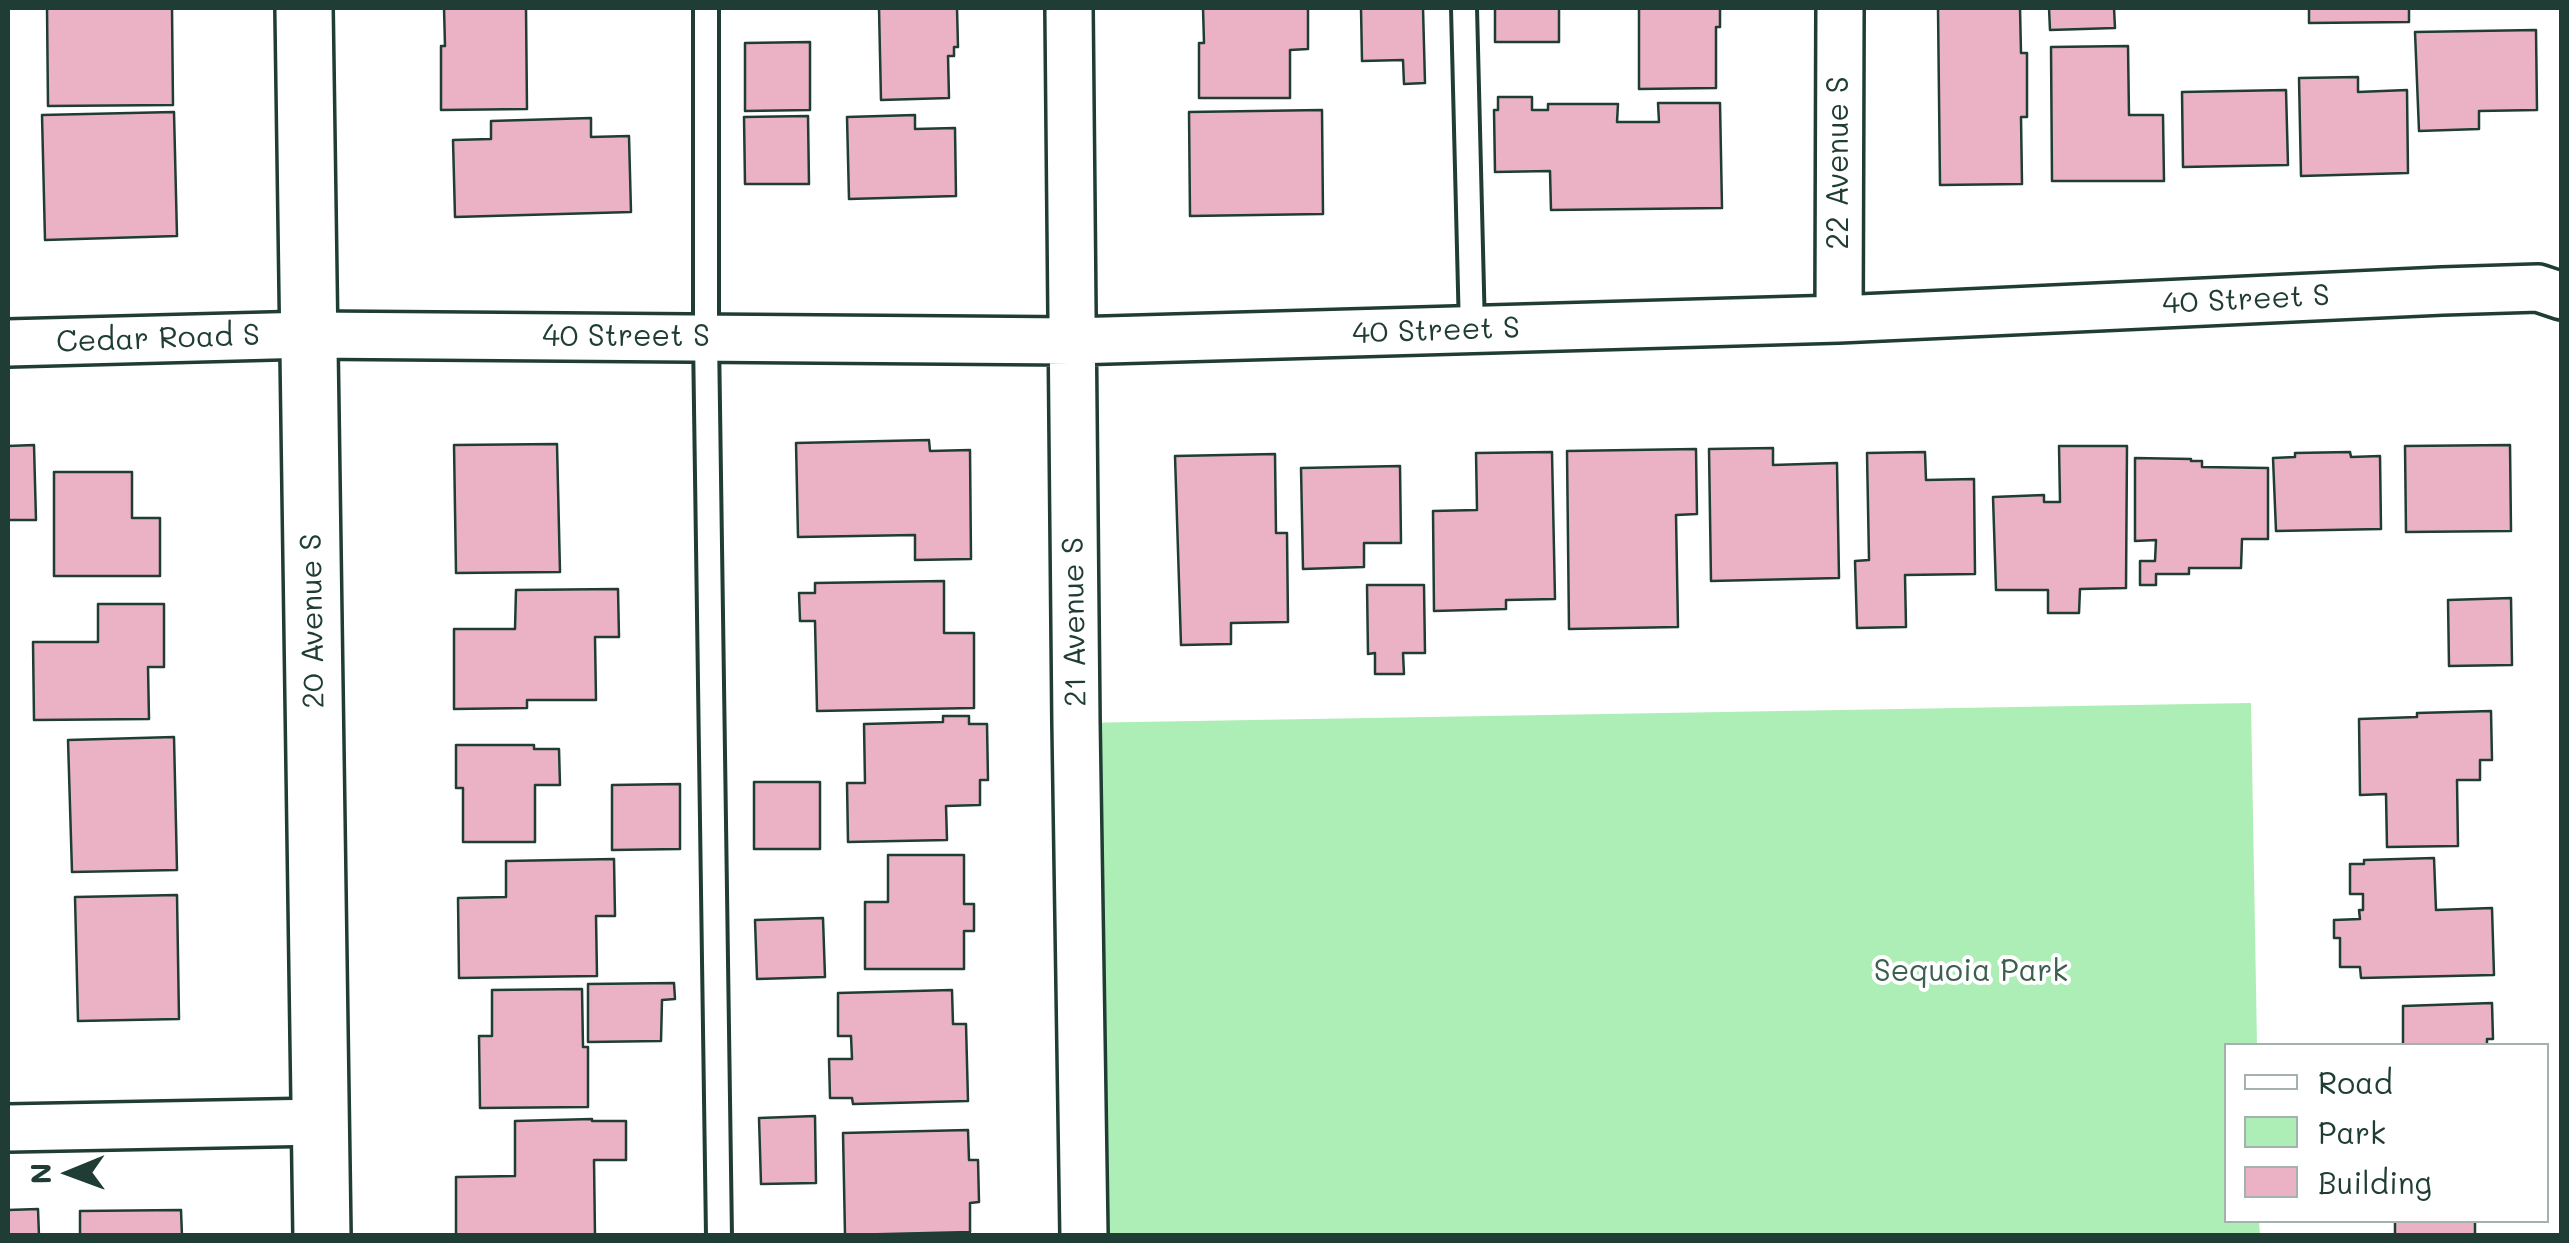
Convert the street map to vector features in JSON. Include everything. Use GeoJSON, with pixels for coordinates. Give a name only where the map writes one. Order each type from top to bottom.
{"type":"FeatureCollection","features":[{"type":"Feature","properties":{"kind":"street","name":"20 Avenue S"},"geometry":{"type":"LineString","coordinates":[[304,8],[322,1236]]}},
{"type":"Feature","properties":{"kind":"street","name":"21 Avenue S"},"geometry":{"type":"LineString","coordinates":[[1069,8],[1084,1236]]}},
{"type":"Feature","properties":{"kind":"street","name":"22 Avenue S"},"geometry":{"type":"LineString","coordinates":[[1839,319],[1840,8]]}},
{"type":"Feature","properties":{"kind":"street","name":"40 Street S"},"geometry":{"type":"LineString","coordinates":[[309,335],[1072,341],[1839,319],[2538,288],[2562,296]]}},
{"type":"Feature","properties":{"kind":"street","name":"Cedar Road S"},"geometry":{"type":"LineString","coordinates":[[8,343],[309,335]]}},
{"type":"Feature","properties":{"kind":"street"},"geometry":{"type":"LineString","coordinates":[[8,1128],[320,1122]]}},
{"type":"Feature","properties":{"kind":"lane"},"geometry":{"type":"LineString","coordinates":[[706,8],[706,338],[719,1236]]}},
{"type":"Feature","properties":{"kind":"lane"},"geometry":{"type":"LineString","coordinates":[[1464,8],[1472,330]]}},
{"type":"Feature","properties":{"kind":"green space","name":"Sequoia Park"},"geometry":{"type":"Polygon","coordinates":[[[2251,703],[2257,1043],[2224,1043],[2224,1223],[2259,1223],[2260,1235],[1084,1235],[1076,723],[2251,703]]]}},
{"type":"Feature","properties":{"kind":"building"},"geometry":{"type":"Polygon","coordinates":[[[47,8],[172,8],[173,105],[48,106],[47,8]]]}},
{"type":"Feature","properties":{"kind":"building"},"geometry":{"type":"Polygon","coordinates":[[[444,8],[526,8],[527,109],[441,110],[444,8]]]}},
{"type":"Feature","properties":{"kind":"building"},"geometry":{"type":"Polygon","coordinates":[[[879,8],[957,8],[958,47],[954,47],[954,56],[948,56],[949,98],[881,100],[879,8]]]}},
{"type":"Feature","properties":{"kind":"building"},"geometry":{"type":"Polygon","coordinates":[[[1203,8],[1308,8],[1308,49],[1290,50],[1290,98],[1199,98],[1203,8]]]}},
{"type":"Feature","properties":{"kind":"building"},"geometry":{"type":"Polygon","coordinates":[[[1361,8],[1423,8],[1425,83],[1404,84],[1403,60],[1362,61],[1361,8]]]}},
{"type":"Feature","properties":{"kind":"building"},"geometry":{"type":"Polygon","coordinates":[[[1495,8],[1559,8],[1559,42],[1495,42],[1495,8]]]}},
{"type":"Feature","properties":{"kind":"building"},"geometry":{"type":"Polygon","coordinates":[[[1639,8],[1720,8],[1720,27],[1716,27],[1716,88],[1639,89],[1639,8]]]}},
{"type":"Feature","properties":{"kind":"building"},"geometry":{"type":"Polygon","coordinates":[[[1938,8],[2020,8],[2021,53],[2027,53],[2027,117],[2021,117],[2022,184],[1940,185],[1938,8]]]}},
{"type":"Feature","properties":{"kind":"building"},"geometry":{"type":"Polygon","coordinates":[[[2049,8],[2114,8],[2115,28],[2050,30],[2049,8]]]}},
{"type":"Feature","properties":{"kind":"building"},"geometry":{"type":"Polygon","coordinates":[[[2309,8],[2409,8],[2409,22],[2309,23],[2309,8]]]}},
{"type":"Feature","properties":{"kind":"building"},"geometry":{"type":"Polygon","coordinates":[[[2536,30],[2537,110],[2479,111],[2479,129],[2419,131],[2415,32],[2536,30]]]}},
{"type":"Feature","properties":{"kind":"building"},"geometry":{"type":"Polygon","coordinates":[[[810,42],[810,110],[745,111],[745,43],[810,42]]]}},
{"type":"Feature","properties":{"kind":"building"},"geometry":{"type":"Polygon","coordinates":[[[2128,46],[2129,115],[2163,115],[2164,181],[2052,181],[2051,47],[2128,46]]]}},
{"type":"Feature","properties":{"kind":"building"},"geometry":{"type":"Polygon","coordinates":[[[2358,77],[2358,92],[2407,90],[2408,173],[2301,176],[2299,78],[2358,77]]]}},
{"type":"Feature","properties":{"kind":"building"},"geometry":{"type":"Polygon","coordinates":[[[2286,90],[2288,165],[2183,167],[2182,92],[2286,90]]]}},
{"type":"Feature","properties":{"kind":"building"},"geometry":{"type":"Polygon","coordinates":[[[1498,97],[1532,97],[1532,110],[1548,110],[1548,104],[1618,104],[1617,122],[1659,122],[1658,103],[1720,103],[1722,208],[1551,210],[1550,171],[1495,172],[1494,110],[1498,110],[1498,97]]]}},
{"type":"Feature","properties":{"kind":"building"},"geometry":{"type":"Polygon","coordinates":[[[1322,110],[1323,214],[1190,216],[1189,112],[1322,110]]]}},
{"type":"Feature","properties":{"kind":"building"},"geometry":{"type":"Polygon","coordinates":[[[174,112],[177,236],[45,240],[42,115],[174,112]]]}},
{"type":"Feature","properties":{"kind":"building"},"geometry":{"type":"Polygon","coordinates":[[[915,115],[915,129],[955,128],[956,196],[849,199],[847,117],[915,115]]]}},
{"type":"Feature","properties":{"kind":"building"},"geometry":{"type":"Polygon","coordinates":[[[808,116],[809,184],[745,184],[744,117],[808,116]]]}},
{"type":"Feature","properties":{"kind":"building"},"geometry":{"type":"Polygon","coordinates":[[[591,118],[591,137],[629,136],[631,212],[455,217],[453,140],[491,139],[491,121],[591,118]]]}},
{"type":"Feature","properties":{"kind":"building"},"geometry":{"type":"Polygon","coordinates":[[[929,440],[930,451],[970,450],[971,559],[915,560],[915,535],[798,537],[796,443],[929,440]]]}},
{"type":"Feature","properties":{"kind":"building"},"geometry":{"type":"Polygon","coordinates":[[[557,444],[560,572],[456,573],[454,445],[557,444]]]}},
{"type":"Feature","properties":{"kind":"building"},"geometry":{"type":"Polygon","coordinates":[[[34,445],[36,520],[8,520],[8,446],[34,445]]]}},
{"type":"Feature","properties":{"kind":"building"},"geometry":{"type":"Polygon","coordinates":[[[2510,445],[2511,531],[2406,532],[2405,446],[2510,445]]]}},
{"type":"Feature","properties":{"kind":"building"},"geometry":{"type":"Polygon","coordinates":[[[2059,446],[2127,446],[2126,588],[2080,589],[2079,613],[2048,613],[2048,590],[1996,590],[1993,497],[2044,495],[2044,502],[2060,502],[2059,446]]]}},
{"type":"Feature","properties":{"kind":"building"},"geometry":{"type":"Polygon","coordinates":[[[1773,448],[1773,465],[1837,463],[1839,578],[1711,581],[1709,449],[1773,448]]]}},
{"type":"Feature","properties":{"kind":"building"},"geometry":{"type":"Polygon","coordinates":[[[1696,449],[1697,514],[1676,515],[1678,627],[1569,629],[1567,451],[1696,449]]]}},
{"type":"Feature","properties":{"kind":"building"},"geometry":{"type":"Polygon","coordinates":[[[1552,452],[1555,599],[1506,600],[1506,609],[1434,611],[1433,511],[1477,510],[1476,453],[1552,452]]]}},
{"type":"Feature","properties":{"kind":"building"},"geometry":{"type":"Polygon","coordinates":[[[1925,452],[1926,480],[1974,479],[1975,574],[1905,575],[1906,627],[1857,628],[1855,561],[1869,560],[1867,453],[1925,452]]]}},
{"type":"Feature","properties":{"kind":"building"},"geometry":{"type":"Polygon","coordinates":[[[2350,452],[2351,457],[2380,456],[2381,529],[2276,531],[2273,458],[2295,457],[2295,453],[2350,452]]]}},
{"type":"Feature","properties":{"kind":"building"},"geometry":{"type":"Polygon","coordinates":[[[1275,454],[1276,533],[1287,533],[1288,622],[1231,623],[1231,644],[1181,645],[1175,456],[1275,454]]]}},
{"type":"Feature","properties":{"kind":"building"},"geometry":{"type":"Polygon","coordinates":[[[2135,458],[2191,459],[2202,461],[2202,467],[2268,468],[2268,539],[2242,539],[2241,568],[2189,568],[2189,574],[2156,574],[2156,585],[2140,585],[2140,561],[2155,561],[2156,540],[2135,541],[2135,458]]]}},
{"type":"Feature","properties":{"kind":"building"},"geometry":{"type":"Polygon","coordinates":[[[1400,466],[1401,543],[1364,543],[1364,567],[1303,569],[1301,468],[1400,466]]]}},
{"type":"Feature","properties":{"kind":"building"},"geometry":{"type":"Polygon","coordinates":[[[54,472],[132,472],[132,518],[160,518],[160,576],[54,576],[54,472]]]}},
{"type":"Feature","properties":{"kind":"building"},"geometry":{"type":"Polygon","coordinates":[[[944,581],[944,633],[974,633],[974,708],[817,711],[815,621],[800,621],[799,593],[815,593],[815,583],[944,581]]]}},
{"type":"Feature","properties":{"kind":"building"},"geometry":{"type":"Polygon","coordinates":[[[1367,585],[1424,585],[1425,653],[1403,653],[1404,674],[1375,674],[1375,653],[1368,654],[1367,585]]]}},
{"type":"Feature","properties":{"kind":"building"},"geometry":{"type":"Polygon","coordinates":[[[618,589],[619,637],[595,637],[596,700],[527,700],[527,708],[454,709],[454,629],[515,629],[516,590],[618,589]]]}},
{"type":"Feature","properties":{"kind":"building"},"geometry":{"type":"Polygon","coordinates":[[[2511,598],[2512,665],[2449,666],[2448,600],[2511,598]]]}},
{"type":"Feature","properties":{"kind":"building"},"geometry":{"type":"Polygon","coordinates":[[[98,604],[164,604],[164,667],[148,667],[149,719],[34,720],[33,642],[98,642],[98,604]]]}},
{"type":"Feature","properties":{"kind":"building"},"geometry":{"type":"Polygon","coordinates":[[[2491,711],[2492,760],[2480,760],[2480,780],[2457,780],[2458,846],[2387,847],[2386,794],[2360,795],[2359,719],[2491,711]]]}},
{"type":"Feature","properties":{"kind":"building"},"geometry":{"type":"Polygon","coordinates":[[[943,716],[969,716],[969,724],[987,724],[988,780],[980,780],[980,805],[946,806],[947,840],[848,842],[847,783],[865,783],[864,724],[943,722],[943,716]]]}},
{"type":"Feature","properties":{"kind":"building"},"geometry":{"type":"Polygon","coordinates":[[[174,737],[177,870],[72,872],[68,740],[174,737]]]}},
{"type":"Feature","properties":{"kind":"building"},"geometry":{"type":"Polygon","coordinates":[[[456,745],[534,745],[534,749],[559,749],[560,785],[535,785],[535,842],[463,842],[463,788],[456,788],[456,745]]]}},
{"type":"Feature","properties":{"kind":"building"},"geometry":{"type":"Polygon","coordinates":[[[754,782],[820,782],[820,849],[754,849],[754,782]]]}},
{"type":"Feature","properties":{"kind":"building"},"geometry":{"type":"Polygon","coordinates":[[[680,784],[680,849],[612,850],[612,785],[680,784]]]}},
{"type":"Feature","properties":{"kind":"building"},"geometry":{"type":"Polygon","coordinates":[[[888,855],[964,855],[964,904],[974,904],[974,931],[964,931],[964,969],[865,969],[865,902],[888,902],[888,855]]]}},
{"type":"Feature","properties":{"kind":"building"},"geometry":{"type":"Polygon","coordinates":[[[2434,858],[2436,910],[2492,908],[2494,975],[2361,978],[2360,967],[2340,967],[2340,938],[2334,938],[2334,920],[2360,919],[2359,910],[2363,910],[2363,894],[2350,894],[2350,864],[2434,858]]]}},
{"type":"Feature","properties":{"kind":"building"},"geometry":{"type":"Polygon","coordinates":[[[614,859],[615,916],[596,916],[597,976],[459,978],[458,898],[506,897],[506,861],[614,859]]]}},
{"type":"Feature","properties":{"kind":"building"},"geometry":{"type":"Polygon","coordinates":[[[177,895],[179,1019],[78,1021],[75,897],[177,895]]]}},
{"type":"Feature","properties":{"kind":"building"},"geometry":{"type":"Polygon","coordinates":[[[823,918],[825,977],[757,979],[755,920],[823,918]]]}},
{"type":"Feature","properties":{"kind":"building"},"geometry":{"type":"Polygon","coordinates":[[[674,983],[675,999],[662,1000],[661,1041],[588,1042],[588,984],[674,983]]]}},
{"type":"Feature","properties":{"kind":"building"},"geometry":{"type":"Polygon","coordinates":[[[582,989],[583,1047],[588,1047],[588,1107],[480,1108],[479,1036],[492,1036],[492,990],[582,989]]]}},
{"type":"Feature","properties":{"kind":"building"},"geometry":{"type":"Polygon","coordinates":[[[952,990],[953,1024],[966,1024],[968,1101],[853,1104],[852,1098],[830,1098],[829,1059],[852,1059],[851,1036],[838,1036],[838,993],[952,990]]]}},
{"type":"Feature","properties":{"kind":"building"},"geometry":{"type":"Polygon","coordinates":[[[2492,1003],[2493,1039],[2487,1039],[2487,1043],[2403,1043],[2403,1006],[2492,1003]]]}},
{"type":"Feature","properties":{"kind":"building"},"geometry":{"type":"Polygon","coordinates":[[[815,1116],[816,1183],[761,1184],[759,1118],[815,1116]]]}},
{"type":"Feature","properties":{"kind":"building"},"geometry":{"type":"Polygon","coordinates":[[[515,1121],[626,1121],[626,1160],[594,1160],[595,1236],[456,1236],[456,1177],[515,1176],[515,1121]]]}},
{"type":"Feature","properties":{"kind":"building"},"geometry":{"type":"Polygon","coordinates":[[[968,1130],[969,1160],[978,1160],[979,1202],[970,1203],[970,1232],[845,1235],[843,1133],[968,1130]]]}},
{"type":"Feature","properties":{"kind":"building"},"geometry":{"type":"Polygon","coordinates":[[[38,1209],[39,1236],[8,1236],[8,1210],[38,1209]]]}},
{"type":"Feature","properties":{"kind":"building"},"geometry":{"type":"Polygon","coordinates":[[[181,1210],[182,1236],[80,1236],[80,1211],[181,1210]]]}},
{"type":"Feature","properties":{"kind":"building"},"geometry":{"type":"Polygon","coordinates":[[[2395,1223],[2475,1223],[2475,1236],[2395,1236],[2395,1223]]]}}]}
